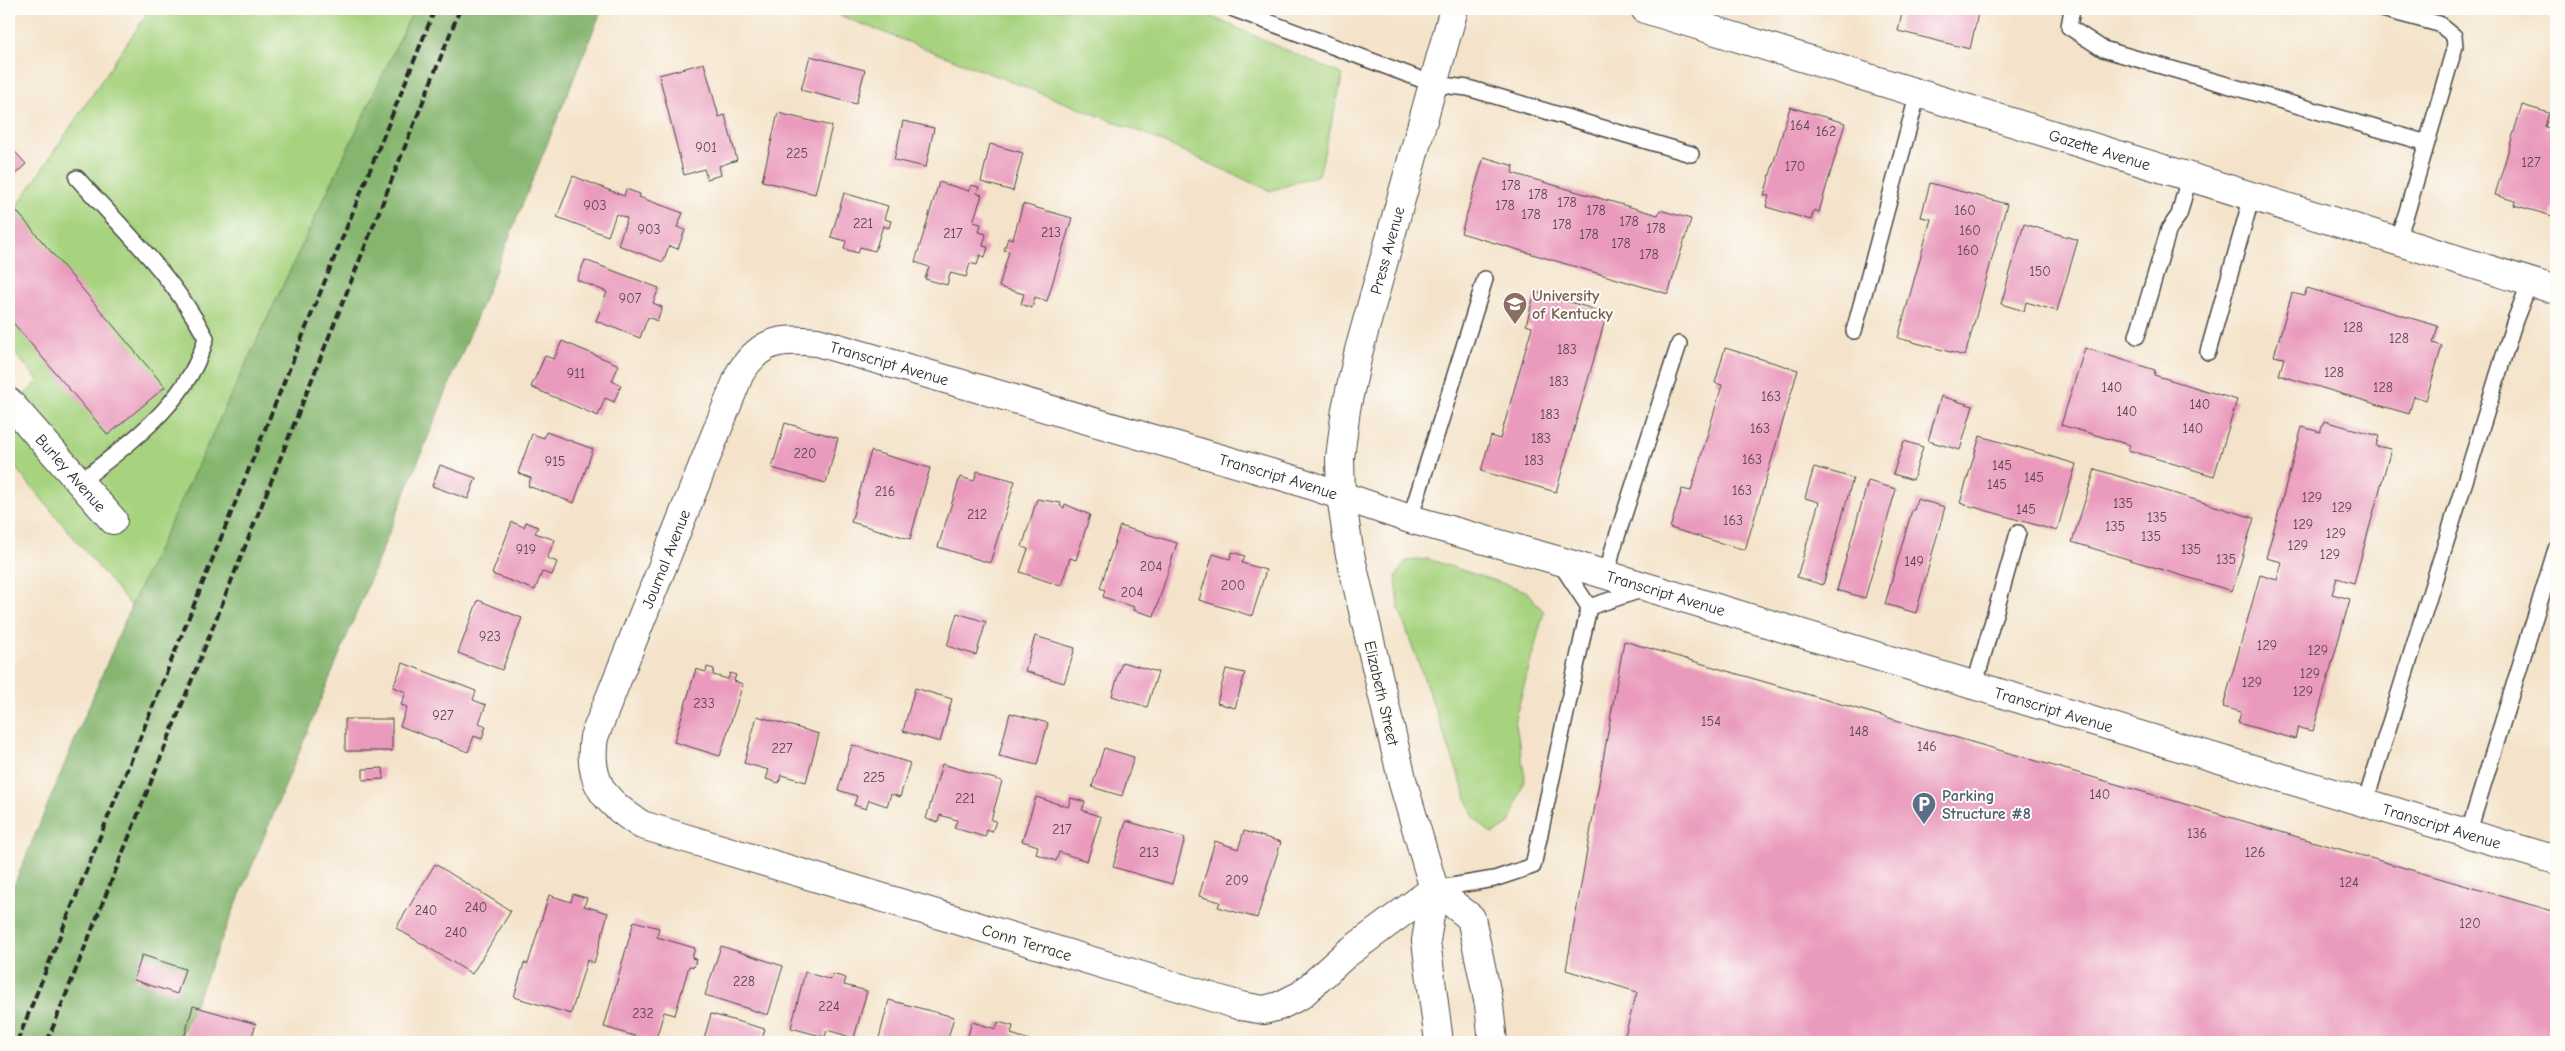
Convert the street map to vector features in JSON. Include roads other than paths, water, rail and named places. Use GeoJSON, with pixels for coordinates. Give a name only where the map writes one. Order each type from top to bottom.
{"type":"FeatureCollection","features":[{"type":"Feature","properties":{"kind":"street","name":"Press Avenue"},"geometry":{"type":"LineString","coordinates":[[1341,496],[1340,458],[1346,409],[1359,350],[1454,9]]}},
{"type":"Feature","properties":{"kind":"street","name":"Gazette Avenue"},"geometry":{"type":"LineString","coordinates":[[1644,9],[2556,290]]}},
{"type":"Feature","properties":{"kind":"street","name":"Transcript Avenue"},"geometry":{"type":"LineString","coordinates":[[773,342],[790,339],[817,342],[1295,480],[1410,519],[1560,561],[1607,577],[2556,860]]}},
{"type":"Feature","properties":{"kind":"street","name":"Journal Avenue"},"geometry":{"type":"LineString","coordinates":[[600,791],[592,750],[594,737],[740,373],[747,362],[762,347],[773,342]]}},
{"type":"Feature","properties":{"kind":"street","name":"Burley Avenue"},"geometry":{"type":"LineString","coordinates":[[9,402],[113,520]]}},
{"type":"Feature","properties":{"kind":"street","name":"Elizabeth Street"},"geometry":{"type":"LineString","coordinates":[[1341,496],[1349,550],[1403,783],[1434,889],[1426,941],[1440,1042]]}},
{"type":"Feature","properties":{"kind":"street","name":"Conn Terrace"},"geometry":{"type":"LineString","coordinates":[[600,791],[621,813],[642,826],[1242,1006],[1264,1010],[1279,1006],[1301,995],[1345,955],[1434,889]]}},
{"type":"Feature","properties":{"kind":"street"},"geometry":{"type":"LineString","coordinates":[[1434,889],[1471,918],[1489,1004],[1493,1042]]}},
{"type":"Feature","properties":{"kind":"lane"},"geometry":{"type":"LineString","coordinates":[[1234,9],[1433,84],[1468,88],[1691,154]]}},
{"type":"Feature","properties":{"kind":"lane"},"geometry":{"type":"LineString","coordinates":[[2072,9],[2069,27],[2103,49],[2427,143]]}},
{"type":"Feature","properties":{"kind":"lane"},"geometry":{"type":"LineString","coordinates":[[2382,9],[2439,24],[2454,36],[2455,46],[2396,241]]}},
{"type":"Feature","properties":{"kind":"lane"},"geometry":{"type":"LineString","coordinates":[[1854,331],[1918,93]]}},
{"type":"Feature","properties":{"kind":"lane"},"geometry":{"type":"LineString","coordinates":[[2137,336],[2168,229],[2179,215],[2189,177]]}},
{"type":"Feature","properties":{"kind":"lane"},"geometry":{"type":"LineString","coordinates":[[77,178],[145,253],[190,308],[206,338],[199,361],[185,386],[144,431],[80,482]]}},
{"type":"Feature","properties":{"kind":"lane"},"geometry":{"type":"LineString","coordinates":[[2208,352],[2252,196]]}},
{"type":"Feature","properties":{"kind":"lane"},"geometry":{"type":"LineString","coordinates":[[1410,519],[1485,279]]}},
{"type":"Feature","properties":{"kind":"lane"},"geometry":{"type":"LineString","coordinates":[[2365,803],[2509,338],[2530,282]]}},
{"type":"Feature","properties":{"kind":"lane"},"geometry":{"type":"LineString","coordinates":[[1607,577],[1612,552],[1679,344]]}},
{"type":"Feature","properties":{"kind":"lane"},"geometry":{"type":"LineString","coordinates":[[1974,687],[2018,533]]}},
{"type":"Feature","properties":{"kind":"lane"},"geometry":{"type":"LineString","coordinates":[[2468,834],[2556,549]]}},
{"type":"Feature","properties":{"kind":"lane"},"geometry":{"type":"LineString","coordinates":[[1434,889],[1494,878],[1533,866],[1590,608],[1560,561]]}},
{"type":"Feature","properties":{"kind":"lane"},"geometry":{"type":"LineString","coordinates":[[1590,608],[1648,588]]}},
{"type":"Feature","properties":{"kind":"railway"},"geometry":{"type":"LineString","coordinates":[[17,1042],[435,9]]}},
{"type":"Feature","properties":{"kind":"railway"},"geometry":{"type":"LineString","coordinates":[[47,1042],[460,9]]}},
{"type":"Feature","properties":{"kind":"place","name":"University of Kentucky"},"geometry":{"type":"Point","coordinates":[1515,325]}},
{"type":"Feature","properties":{"kind":"place","name":"Parking Structure #8"},"geometry":{"type":"Point","coordinates":[1924,825]}}]}
